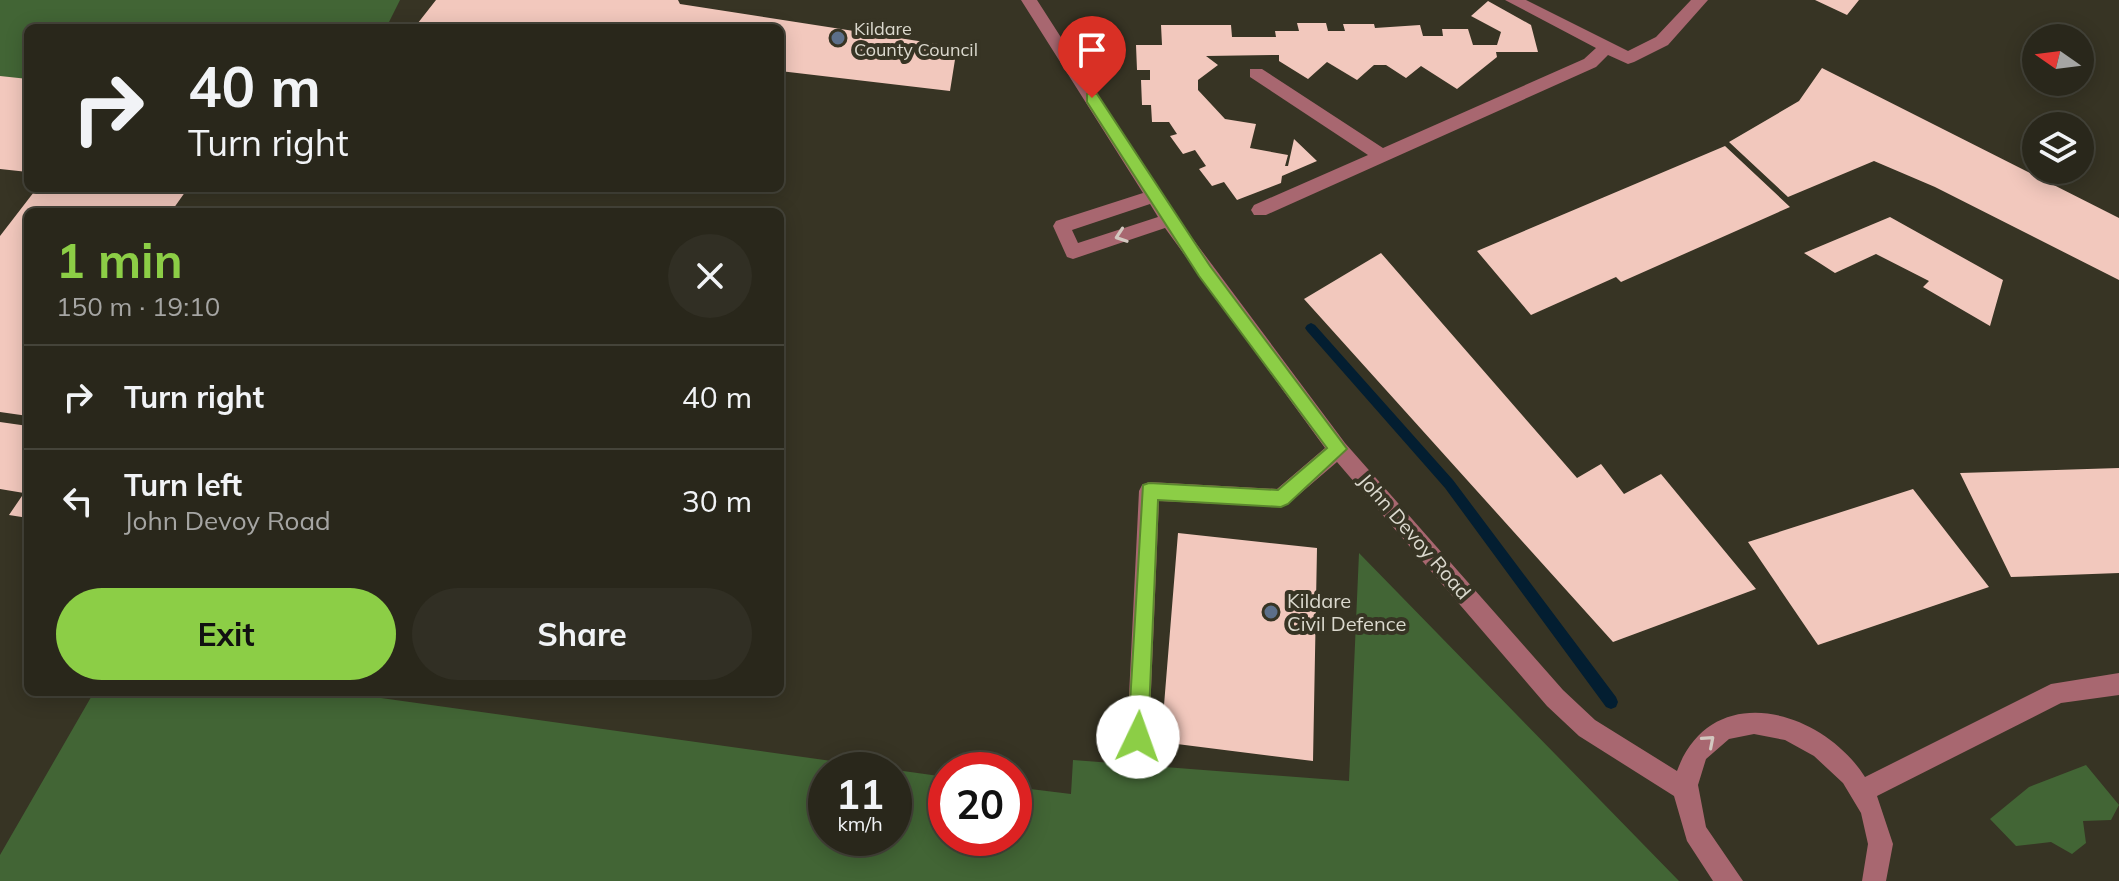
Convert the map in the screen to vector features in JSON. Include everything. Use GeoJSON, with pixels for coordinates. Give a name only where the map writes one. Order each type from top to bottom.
{"type":"FeatureCollection","features":[{"type":"Feature","properties":{"kind":"street","name":"John Devoy Road"},"geometry":{"type":"LineString","coordinates":[[1029,0],[1169,220],[1338,449],[1555,698],[1587,728],[1685,789]]}},
{"type":"Feature","properties":{"kind":"street"},"geometry":{"type":"LineString","coordinates":[[1513,0],[1628,58],[1662,41],[1700,0]]}},
{"type":"Feature","properties":{"kind":"street"},"geometry":{"type":"LineString","coordinates":[[1260,210],[1379,154],[1590,63],[1607,47]]}},
{"type":"Feature","properties":{"kind":"street"},"geometry":{"type":"LineString","coordinates":[[1256,73],[1379,154]]}},
{"type":"Feature","properties":{"kind":"street"},"geometry":{"type":"LineString","coordinates":[[1155,196],[1062,226],[1073,252],[1169,220]]}},
{"type":"Feature","properties":{"kind":"street"},"geometry":{"type":"LineString","coordinates":[[1138,737],[1149,491],[1281,498],[1338,449]]}},
{"type":"Feature","properties":{"kind":"street"},"geometry":{"type":"LineString","coordinates":[[1864,790],[2059,692],[2119,684]]}},
{"type":"Feature","properties":{"kind":"street"},"geometry":{"type":"LineString","coordinates":[[1731,881],[1701,845],[1689,817],[1685,789],[1691,762],[1705,741],[1727,727],[1755,723],[1784,728],[1815,742],[1842,763],[1864,790],[1877,820],[1882,851],[1874,881]]}},
{"type":"Feature","properties":{"kind":"green space"},"geometry":{"type":"Polygon","coordinates":[[[0,0],[400,0],[388,24],[24,24],[24,80],[0,77],[0,0]]]}},
{"type":"Feature","properties":{"kind":"green space"},"geometry":{"type":"Polygon","coordinates":[[[1359,553],[1679,881],[0,881],[0,855],[92,696],[367,696],[808,758],[808,856],[912,856],[912,772],[928,774],[928,856],[1032,856],[1032,789],[1071,794],[1073,760],[1349,781],[1359,553]]]}},
{"type":"Feature","properties":{"kind":"green space"},"geometry":{"type":"Polygon","coordinates":[[[2086,765],[2119,805],[2111,820],[2083,821],[2086,843],[2072,854],[2051,842],[2016,846],[1990,819],[2029,787],[2086,765]]]}},
{"type":"Feature","properties":{"kind":"building","name":"Kildare County Council"},"geometry":{"type":"Polygon","coordinates":[[[436,0],[678,0],[680,4],[957,47],[950,91],[784,71],[784,24],[417,24],[436,0]]]}},
{"type":"Feature","properties":{"kind":"building"},"geometry":{"type":"Polygon","coordinates":[[[1815,0],[1859,0],[1847,15],[1815,0]]]}},
{"type":"Feature","properties":{"kind":"building"},"geometry":{"type":"Polygon","coordinates":[[[1488,1],[1531,25],[1538,52],[1496,52],[1497,57],[1457,89],[1421,66],[1406,78],[1386,65],[1374,65],[1357,80],[1327,62],[1308,79],[1279,61],[1279,55],[1206,56],[1218,65],[1198,80],[1198,90],[1225,119],[1256,124],[1250,148],[1288,155],[1285,166],[1288,166],[1294,139],[1317,161],[1282,176],[1281,183],[1237,200],[1224,182],[1212,186],[1199,169],[1206,166],[1195,150],[1183,154],[1170,136],[1177,134],[1169,122],[1152,122],[1151,105],[1142,105],[1141,80],[1150,80],[1150,70],[1137,70],[1136,45],[1162,45],[1161,25],[1231,25],[1232,37],[1276,37],[1275,31],[1299,31],[1297,23],[1326,23],[1328,31],[1345,31],[1343,24],[1374,24],[1375,28],[1420,25],[1423,36],[1443,36],[1442,29],[1468,29],[1473,45],[1497,45],[1501,32],[1471,16],[1488,1]]]}},
{"type":"Feature","properties":{"kind":"building"},"geometry":{"type":"Polygon","coordinates":[[[1822,68],[2022,169],[2022,184],[2052,184],[2119,218],[2119,280],[1935,187],[1874,161],[1788,197],[1729,142],[1799,101],[1822,68]]]}},
{"type":"Feature","properties":{"kind":"building"},"geometry":{"type":"Polygon","coordinates":[[[0,76],[24,79],[24,172],[0,169],[0,76]]]}},
{"type":"Feature","properties":{"kind":"building"},"geometry":{"type":"Polygon","coordinates":[[[1725,146],[1790,207],[1621,282],[1616,277],[1531,315],[1477,251],[1725,146]]]}},
{"type":"Feature","properties":{"kind":"building"},"geometry":{"type":"Polygon","coordinates":[[[34,192],[185,192],[174,208],[24,208],[24,415],[0,412],[0,236],[34,192]]]}},
{"type":"Feature","properties":{"kind":"building"},"geometry":{"type":"Polygon","coordinates":[[[1890,217],[2003,280],[1990,326],[1923,287],[1929,281],[1876,254],[1835,273],[1804,253],[1890,217]]]}},
{"type":"Feature","properties":{"kind":"building"},"geometry":{"type":"Polygon","coordinates":[[[1381,253],[1577,478],[1601,464],[1624,494],[1661,474],[1756,589],[1613,642],[1304,299],[1381,253]]]}},
{"type":"Feature","properties":{"kind":"building"},"geometry":{"type":"Polygon","coordinates":[[[0,422],[24,425],[24,493],[0,489],[0,422]]]}},
{"type":"Feature","properties":{"kind":"building"},"geometry":{"type":"Polygon","coordinates":[[[2119,468],[2119,573],[2011,577],[1960,473],[2119,468]]]}},
{"type":"Feature","properties":{"kind":"building"},"geometry":{"type":"Polygon","coordinates":[[[1913,489],[1989,587],[1818,645],[1748,542],[1913,489]]]}},
{"type":"Feature","properties":{"kind":"building"},"geometry":{"type":"Polygon","coordinates":[[[24,493],[24,517],[9,515],[24,493]]]}},
{"type":"Feature","properties":{"kind":"building"},"geometry":{"type":"Polygon","coordinates":[[[1178,533],[1317,548],[1313,761],[1161,742],[1178,533]]]}},
{"type":"Feature","properties":{"kind":"waterway"},"geometry":{"type":"LineString","coordinates":[[1311,328],[1449,484],[1611,702]]}},
{"type":"Feature","properties":{"kind":"place","name":"Kildare County Council"},"geometry":{"type":"Point","coordinates":[838,38]}},
{"type":"Feature","properties":{"kind":"place","name":"Kildare Civil Defence"},"geometry":{"type":"Point","coordinates":[1271,612]}},
{"type":"Feature","properties":{"kind":"route"},"geometry":{"type":"LineString","coordinates":[[1092,98],[1204,271],[1338,449],[1281,498],[1149,491],[1138,737]]}}]}
